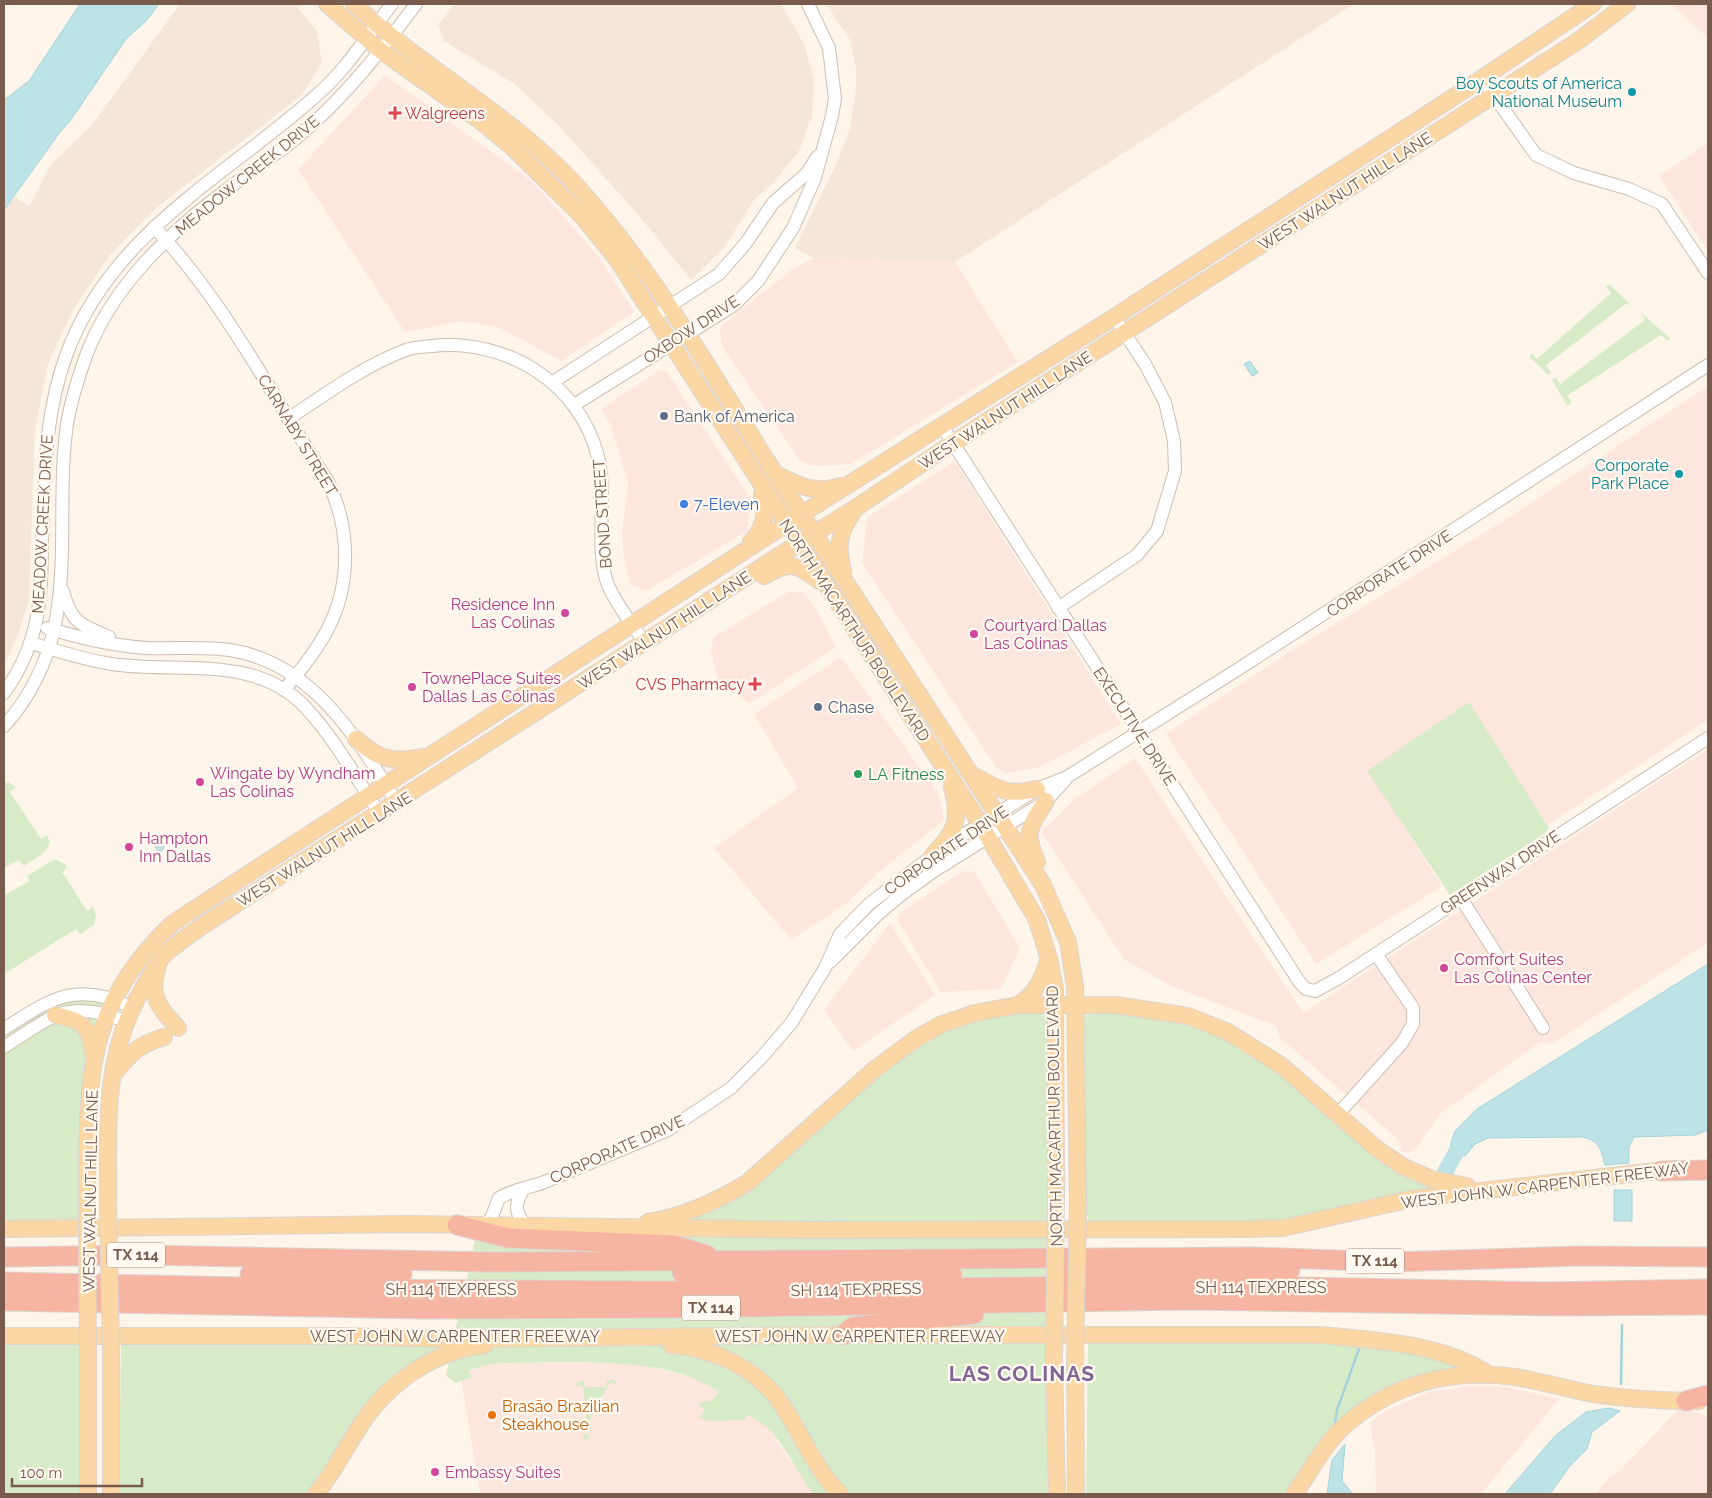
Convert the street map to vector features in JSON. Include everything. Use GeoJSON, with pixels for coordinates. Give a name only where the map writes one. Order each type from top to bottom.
{"type":"FeatureCollection","features":[{"type":"Feature","properties":{"kind":"highway"},"geometry":{"type":"LineString","coordinates":[[1661,1171],[1708,1170]]}},
{"type":"Feature","properties":{"kind":"highway"},"geometry":{"type":"LineString","coordinates":[[457,1225],[508,1238],[674,1245],[722,1260]]}},
{"type":"Feature","properties":{"kind":"highway"},"geometry":{"type":"LineString","coordinates":[[1578,1256],[1599,1243],[1708,1245]]}},
{"type":"Feature","properties":{"kind":"highway","name":"TX 114"},"geometry":{"type":"LineString","coordinates":[[4,1257],[144,1255],[491,1262],[1254,1257],[1392,1262],[1578,1256],[1708,1257]]}},
{"type":"Feature","properties":{"kind":"highway"},"geometry":{"type":"LineString","coordinates":[[76,1272],[91,1265],[244,1266],[268,1259]]}},
{"type":"Feature","properties":{"kind":"highway","name":"SH 114 TEXPRESS"},"geometry":{"type":"LineString","coordinates":[[4,1272],[938,1275],[1428,1268],[1708,1270]]}},
{"type":"Feature","properties":{"kind":"highway","name":"SH 114 TEXPRESS"},"geometry":{"type":"LineString","coordinates":[[4,1282],[344,1289],[659,1291],[1091,1286],[1305,1286],[1544,1292],[1708,1290]]}},
{"type":"Feature","properties":{"kind":"highway"},"geometry":{"type":"LineString","coordinates":[[4,1288],[126,1295],[196,1306]]}},
{"type":"Feature","properties":{"kind":"highway"},"geometry":{"type":"LineString","coordinates":[[481,1309],[659,1291]]}},
{"type":"Feature","properties":{"kind":"highway"},"geometry":{"type":"LineString","coordinates":[[843,1335],[853,1327],[1027,1310],[1134,1309],[1189,1300]]}},
{"type":"Feature","properties":{"kind":"highway","name":"WEST JOHN W CARPENTER FREEWAY"},"geometry":{"type":"LineString","coordinates":[[4,1301],[196,1306],[481,1309],[1189,1300],[1556,1306],[1708,1305]]}},
{"type":"Feature","properties":{"kind":"highway"},"geometry":{"type":"LineString","coordinates":[[1556,1306],[1583,1316],[1708,1317]]}},
{"type":"Feature","properties":{"kind":"highway"},"geometry":{"type":"LineString","coordinates":[[1686,1401],[1708,1395]]}},
{"type":"Feature","properties":{"kind":"main road","name":"NORTH MACARTHUR BOULEVARD"},"geometry":{"type":"LineString","coordinates":[[328,4],[380,50],[483,123],[512,147],[592,228],[616,258],[760,484],[985,830],[1036,920],[1049,959],[1055,1006],[1056,1193],[1054,1362],[1058,1494]]}},
{"type":"Feature","properties":{"kind":"main road","name":"NORTH MACARTHUR BOULEVARD"},"geometry":{"type":"LineString","coordinates":[[354,4],[391,36],[511,127],[571,181],[620,239],[687,334],[1043,885],[1068,942],[1075,986],[1078,1204],[1075,1360],[1076,1494]]}},
{"type":"Feature","properties":{"kind":"main road","name":"WEST WALNUT HILL LANE"},"geometry":{"type":"LineString","coordinates":[[88,1494],[88,1098],[100,1033],[113,998],[140,958],[173,923],[786,524],[1114,317],[1482,79],[1593,4]]}},
{"type":"Feature","properties":{"kind":"main road","name":"WEST WALNUT HILL LANE"},"geometry":{"type":"LineString","coordinates":[[111,1494],[108,1207],[111,1077],[128,1014],[165,954],[227,910],[380,814],[798,542],[854,509],[953,442],[1578,42],[1628,4]]}},
{"type":"Feature","properties":{"kind":"main road"},"geometry":{"type":"LineString","coordinates":[[776,474],[802,488],[814,490],[831,489],[854,482]]}},
{"type":"Feature","properties":{"kind":"main road"},"geometry":{"type":"LineString","coordinates":[[740,555],[763,526],[766,509],[760,484]]}},
{"type":"Feature","properties":{"kind":"main road"},"geometry":{"type":"LineString","coordinates":[[845,579],[838,541],[841,530],[854,509]]}},
{"type":"Feature","properties":{"kind":"main road"},"geometry":{"type":"LineString","coordinates":[[693,611],[712,608],[780,567],[786,566],[800,567],[830,590]]}},
{"type":"Feature","properties":{"kind":"main road"},"geometry":{"type":"LineString","coordinates":[[356,739],[371,753],[387,759],[403,760],[421,757],[438,750]]}},
{"type":"Feature","properties":{"kind":"main road"},"geometry":{"type":"LineString","coordinates":[[933,856],[946,841],[957,818],[948,772]]}},
{"type":"Feature","properties":{"kind":"main road"},"geometry":{"type":"LineString","coordinates":[[972,774],[1006,792],[1041,795],[1028,835],[1029,844],[1042,872],[1043,885]]}},
{"type":"Feature","properties":{"kind":"main road"},"geometry":{"type":"LineString","coordinates":[[1018,1005],[1030,997],[1038,988],[1049,959]]}},
{"type":"Feature","properties":{"kind":"main road"},"geometry":{"type":"LineString","coordinates":[[158,963],[154,980],[156,998],[160,1009],[178,1028]]}},
{"type":"Feature","properties":{"kind":"main road"},"geometry":{"type":"LineString","coordinates":[[605,1228],[660,1220],[724,1197],[747,1183],[875,1069],[917,1038],[940,1025],[975,1013],[1018,1005],[1115,1005],[1188,1016],[1220,1029],[1249,1044],[1282,1066],[1377,1149],[1419,1176],[1447,1183],[1486,1189]]}},
{"type":"Feature","properties":{"kind":"main road"},"geometry":{"type":"LineString","coordinates":[[55,1015],[74,1019],[84,1026],[91,1040],[94,1066]]}},
{"type":"Feature","properties":{"kind":"main road"},"geometry":{"type":"LineString","coordinates":[[111,1077],[133,1050],[148,1042],[164,1038]]}},
{"type":"Feature","properties":{"kind":"main road","name":"WEST JOHN W CARPENTER FREEWAY"},"geometry":{"type":"LineString","coordinates":[[4,1229],[457,1225],[807,1230],[1283,1228],[1411,1199],[1708,1165]]}},
{"type":"Feature","properties":{"kind":"main road"},"geometry":{"type":"LineString","coordinates":[[4,1221],[50,1228]]}},
{"type":"Feature","properties":{"kind":"main road","name":"WEST JOHN W CARPENTER FREEWAY"},"geometry":{"type":"LineString","coordinates":[[4,1336],[535,1338],[843,1335],[1322,1335],[1384,1342],[1430,1350],[1468,1363],[1490,1375],[1541,1382],[1595,1394],[1686,1401],[1708,1400]]}},
{"type":"Feature","properties":{"kind":"main road"},"geometry":{"type":"LineString","coordinates":[[567,1337],[592,1342],[689,1346],[720,1356],[744,1369],[775,1395],[785,1408],[806,1448],[840,1494]]}},
{"type":"Feature","properties":{"kind":"main road"},"geometry":{"type":"LineString","coordinates":[[316,1494],[370,1412],[392,1388],[410,1374],[430,1362],[462,1351],[535,1338]]}},
{"type":"Feature","properties":{"kind":"main road"},"geometry":{"type":"LineString","coordinates":[[1294,1494],[1331,1441],[1370,1405],[1401,1389],[1425,1381],[1457,1375],[1490,1375]]}},
{"type":"Feature","properties":{"kind":"street","name":"MEADOW CREEK DRIVE"},"geometry":{"type":"LineString","coordinates":[[4,693],[19,669],[31,643],[36,625],[42,582],[43,510],[48,424],[66,356],[91,303],[114,270],[154,227],[191,194],[320,93],[392,4]]}},
{"type":"Feature","properties":{"kind":"street","name":"MEADOW CREEK DRIVE"},"geometry":{"type":"LineString","coordinates":[[4,726],[12,717],[37,677],[55,630],[61,585],[67,424],[74,393],[87,354],[108,313],[129,281],[167,240],[218,196],[298,137],[336,103],[416,4]]}},
{"type":"Feature","properties":{"kind":"street","name":"OXBOW DRIVE"},"geometry":{"type":"LineString","coordinates":[[574,405],[734,305],[758,281],[793,228],[815,178],[835,99],[829,48],[808,4]]}},
{"type":"Feature","properties":{"kind":"street"},"geometry":{"type":"LineString","coordinates":[[1482,79],[1524,141],[1536,155],[1547,162],[1574,173],[1629,189],[1662,204],[1708,273]]}},
{"type":"Feature","properties":{"kind":"street","name":"OXBOW DRIVE"},"geometry":{"type":"LineString","coordinates":[[553,382],[724,269],[746,243],[773,203],[806,174],[822,149]]}},
{"type":"Feature","properties":{"kind":"street","name":"CARNABY STREET"},"geometry":{"type":"LineString","coordinates":[[154,227],[167,240],[212,301],[257,367],[327,480],[337,499],[343,520],[346,554],[340,601],[326,633],[284,690]]}},
{"type":"Feature","properties":{"kind":"street"},"geometry":{"type":"LineString","coordinates":[[1058,608],[1137,555],[1157,530],[1175,471],[1174,441],[1165,402],[1145,364],[1114,317]]}},
{"type":"Feature","properties":{"kind":"street","name":"BOND STREET"},"geometry":{"type":"LineString","coordinates":[[288,419],[365,368],[407,349],[459,344],[487,349],[516,359],[553,382],[574,405],[592,436],[599,459],[603,507],[603,560],[608,584],[645,642]]}},
{"type":"Feature","properties":{"kind":"street","name":"CORPORATE DRIVE"},"geometry":{"type":"LineString","coordinates":[[483,1225],[491,1219],[499,1198],[511,1191],[523,1190],[668,1130],[731,1088],[762,1057],[786,1029],[825,968],[840,934],[870,903],[933,856],[985,830],[1041,795],[1708,365]]}},
{"type":"Feature","properties":{"kind":"street","name":"EXECUTIVE DRIVE"},"geometry":{"type":"LineString","coordinates":[[942,426],[1295,975]]}},
{"type":"Feature","properties":{"kind":"street"},"geometry":{"type":"LineString","coordinates":[[61,585],[68,608],[76,621],[87,629],[130,647]]}},
{"type":"Feature","properties":{"kind":"street"},"geometry":{"type":"LineString","coordinates":[[36,625],[102,642],[130,647],[230,650],[256,656],[296,675],[320,695],[356,739],[397,803]]}},
{"type":"Feature","properties":{"kind":"street"},"geometry":{"type":"LineString","coordinates":[[31,643],[111,664],[216,668],[239,672],[284,690],[306,707],[380,814]]}},
{"type":"Feature","properties":{"kind":"street"},"geometry":{"type":"LineString","coordinates":[[37,677],[55,661],[72,655]]}},
{"type":"Feature","properties":{"kind":"street","name":"GREENWAY DRIVE"},"geometry":{"type":"LineString","coordinates":[[1295,975],[1306,988],[1315,991],[1376,954],[1708,738]]}},
{"type":"Feature","properties":{"kind":"street","name":"CORPORATE DRIVE"},"geometry":{"type":"LineString","coordinates":[[825,968],[878,914],[985,830]]}},
{"type":"Feature","properties":{"kind":"street"},"geometry":{"type":"LineString","coordinates":[[1461,898],[1543,1028]]}},
{"type":"Feature","properties":{"kind":"street"},"geometry":{"type":"LineString","coordinates":[[870,903],[878,914]]}},
{"type":"Feature","properties":{"kind":"street"},"geometry":{"type":"LineString","coordinates":[[1338,1114],[1402,1043],[1413,1024],[1412,1008],[1376,954]]}},
{"type":"Feature","properties":{"kind":"street"},"geometry":{"type":"LineString","coordinates":[[4,1029],[49,1000],[63,996],[89,993],[113,998],[128,1014]]}},
{"type":"Feature","properties":{"kind":"street"},"geometry":{"type":"LineString","coordinates":[[4,1047],[55,1015],[78,1010],[128,1014]]}},
{"type":"Feature","properties":{"kind":"street"},"geometry":{"type":"LineString","coordinates":[[523,1190],[517,1200],[516,1208],[518,1216],[526,1226]]}},
{"type":"Feature","properties":{"kind":"shaded area"},"geometry":{"type":"Polygon","coordinates":[[[180,4],[302,4],[298,8],[317,31],[322,63],[302,95],[157,207],[109,256],[75,307],[48,363],[35,431],[29,600],[18,635],[4,665],[4,210],[15,197],[29,207],[50,166],[92,125],[180,4]]]}},
{"type":"Feature","properties":{"kind":"shaded area"},"geometry":{"type":"Polygon","coordinates":[[[455,4],[781,4],[804,44],[814,79],[812,116],[799,151],[776,180],[754,200],[724,248],[691,280],[635,211],[559,126],[516,85],[444,41],[438,25],[455,4]]]}},
{"type":"Feature","properties":{"kind":"shaded area"},"geometry":{"type":"Polygon","coordinates":[[[826,4],[1354,4],[955,262],[813,258],[795,248],[836,165],[850,128],[856,88],[856,69],[850,40],[826,4]]]}},
{"type":"Feature","properties":{"kind":"shaded area"},"geometry":{"type":"Polygon","coordinates":[[[1671,4],[1708,4],[1708,38],[1671,4]]]}},
{"type":"Feature","properties":{"kind":"shaded area"},"geometry":{"type":"Polygon","coordinates":[[[385,75],[533,182],[598,256],[634,312],[562,361],[497,327],[463,321],[405,332],[298,170],[385,75]]]}},
{"type":"Feature","properties":{"kind":"shaded area"},"geometry":{"type":"Polygon","coordinates":[[[1708,143],[1708,251],[1659,176],[1708,143]]]}},
{"type":"Feature","properties":{"kind":"shaded area"},"geometry":{"type":"Polygon","coordinates":[[[813,258],[955,262],[1018,362],[851,464],[813,466],[801,462],[723,348],[720,335],[721,326],[791,270],[813,258]]]}},
{"type":"Feature","properties":{"kind":"shaded area"},"geometry":{"type":"Polygon","coordinates":[[[660,370],[666,371],[751,499],[747,531],[646,591],[631,585],[624,559],[622,532],[628,484],[611,425],[601,409],[660,370]]]}},
{"type":"Feature","properties":{"kind":"shaded area"},"geometry":{"type":"Polygon","coordinates":[[[1708,386],[1708,720],[1543,828],[1369,772],[1442,886],[1316,964],[1166,734],[1291,651],[1513,515],[1708,386]]]}},
{"type":"Feature","properties":{"kind":"shaded area","name":"Courtyard Dallas Las Colinas"},"geometry":{"type":"Polygon","coordinates":[[[955,461],[1121,724],[1040,767],[1006,773],[996,767],[862,563],[867,517],[955,461]]]}},
{"type":"Feature","properties":{"kind":"shaded area"},"geometry":{"type":"Polygon","coordinates":[[[788,592],[803,592],[814,605],[836,647],[749,704],[717,678],[711,650],[714,637],[788,592]]]}},
{"type":"Feature","properties":{"kind":"shaded area"},"geometry":{"type":"Polygon","coordinates":[[[841,657],[939,795],[944,820],[879,872],[846,904],[791,940],[714,848],[798,788],[754,714],[841,657]]]}},
{"type":"Feature","properties":{"kind":"shaded area"},"geometry":{"type":"Polygon","coordinates":[[[1708,749],[1708,943],[1552,1044],[1540,1042],[1440,1114],[1414,1151],[1402,1153],[1399,1140],[1280,1038],[1276,1026],[1169,985],[1124,959],[1041,832],[1076,798],[1135,758],[1303,1013],[1708,749]]]}},
{"type":"Feature","properties":{"kind":"shaded area"},"geometry":{"type":"Polygon","coordinates":[[[963,871],[975,872],[1020,948],[1001,989],[941,992],[897,919],[901,912],[963,871]]]}},
{"type":"Feature","properties":{"kind":"shaded area"},"geometry":{"type":"Polygon","coordinates":[[[890,923],[935,995],[853,1051],[824,1010],[890,923]]]}},
{"type":"Feature","properties":{"kind":"shaded area"},"geometry":{"type":"Polygon","coordinates":[[[631,1363],[692,1377],[710,1386],[768,1428],[813,1494],[480,1494],[460,1374],[493,1364],[631,1363]]]}},
{"type":"Feature","properties":{"kind":"shaded area"},"geometry":{"type":"Polygon","coordinates":[[[1473,1386],[1507,1387],[1559,1399],[1481,1494],[1376,1494],[1375,1453],[1370,1423],[1385,1411],[1431,1391],[1473,1386]]]}},
{"type":"Feature","properties":{"kind":"shaded area"},"geometry":{"type":"Polygon","coordinates":[[[1684,1409],[1708,1416],[1708,1494],[1595,1494],[1611,1475],[1618,1473],[1672,1416],[1679,1410],[1684,1409]]]}},
{"type":"Feature","properties":{"kind":"green space"},"geometry":{"type":"Polygon","coordinates":[[[1609,284],[1634,308],[1627,303],[1546,365],[1551,373],[1548,375],[1529,356],[1532,354],[1537,359],[1611,293],[1606,287],[1609,284]]]}},
{"type":"Feature","properties":{"kind":"green space"},"geometry":{"type":"Polygon","coordinates":[[[1641,313],[1671,339],[1668,341],[1661,335],[1568,395],[1571,404],[1567,405],[1552,380],[1556,378],[1560,384],[1645,320],[1641,313]]]}},
{"type":"Feature","properties":{"kind":"green space"},"geometry":{"type":"Polygon","coordinates":[[[1469,702],[1549,828],[1544,834],[1450,895],[1367,771],[1469,702]]]}},
{"type":"Feature","properties":{"kind":"green space"},"geometry":{"type":"Polygon","coordinates":[[[8,782],[16,787],[10,792],[41,839],[47,835],[49,845],[43,854],[24,866],[19,860],[4,868],[4,783],[8,782]]]}},
{"type":"Feature","properties":{"kind":"green space"},"geometry":{"type":"Polygon","coordinates":[[[55,859],[65,864],[67,868],[62,872],[87,911],[93,907],[96,915],[94,925],[80,934],[76,929],[4,974],[4,895],[30,881],[27,876],[55,859]]]}},
{"type":"Feature","properties":{"kind":"green space"},"geometry":{"type":"Polygon","coordinates":[[[79,996],[110,999],[95,1036],[85,1219],[4,1221],[4,1030],[44,1004],[79,996]]]}},
{"type":"Feature","properties":{"kind":"green space"},"geometry":{"type":"Polygon","coordinates":[[[1053,1008],[1050,1494],[813,1494],[777,1439],[759,1421],[748,1415],[744,1420],[709,1421],[699,1418],[705,1409],[699,1406],[702,1402],[710,1401],[719,1393],[699,1381],[675,1372],[647,1367],[588,1362],[559,1362],[493,1364],[469,1370],[472,1377],[455,1383],[446,1376],[452,1347],[398,1373],[308,1494],[119,1494],[121,1340],[453,1341],[476,1236],[583,1234],[729,1198],[902,1050],[975,1014],[1053,1008]]]}},
{"type":"Feature","properties":{"kind":"green space"},"geometry":{"type":"Polygon","coordinates":[[[1089,1011],[1132,1011],[1192,1023],[1243,1045],[1442,1187],[1271,1224],[1088,1221],[1088,1216],[1085,1216],[1084,1018],[1086,1013],[1088,1018],[1089,1011]]]}},
{"type":"Feature","properties":{"kind":"green space"},"geometry":{"type":"Polygon","coordinates":[[[4,1340],[81,1340],[82,1494],[4,1494],[4,1340]]]}},
{"type":"Feature","properties":{"kind":"green space"},"geometry":{"type":"Polygon","coordinates":[[[1088,1340],[1344,1343],[1382,1347],[1472,1367],[1375,1397],[1289,1494],[1086,1494],[1088,1340]]]}},
{"type":"Feature","properties":{"kind":"green space"},"geometry":{"type":"Polygon","coordinates":[[[584,1380],[585,1387],[606,1387],[607,1380],[614,1380],[617,1385],[610,1382],[583,1432],[589,1436],[585,1442],[580,1422],[587,1421],[583,1386],[576,1386],[577,1382],[584,1380]]]}},
{"type":"Feature","properties":{"kind":"water"},"geometry":{"type":"Polygon","coordinates":[[[80,4],[159,4],[146,21],[126,39],[70,121],[4,210],[4,100],[29,81],[80,4]]]}},
{"type":"Feature","properties":{"kind":"water"},"geometry":{"type":"Polygon","coordinates":[[[1250,361],[1258,373],[1252,376],[1244,364],[1250,361]]]}},
{"type":"Feature","properties":{"kind":"water"},"geometry":{"type":"Polygon","coordinates":[[[156,834],[164,846],[162,851],[158,851],[151,841],[156,834]]]}},
{"type":"Feature","properties":{"kind":"water"},"geometry":{"type":"Polygon","coordinates":[[[1708,964],[1708,1130],[1695,1135],[1634,1137],[1629,1147],[1629,1163],[1605,1165],[1599,1147],[1593,1141],[1583,1137],[1488,1138],[1475,1144],[1465,1156],[1450,1146],[1455,1131],[1477,1109],[1708,964]]]}},
{"type":"Feature","properties":{"kind":"water"},"geometry":{"type":"Polygon","coordinates":[[[1614,1190],[1632,1190],[1632,1221],[1614,1221],[1614,1190]]]}},
{"type":"Feature","properties":{"kind":"water"},"geometry":{"type":"Polygon","coordinates":[[[1609,1408],[1620,1411],[1592,1432],[1587,1449],[1569,1467],[1550,1494],[1505,1494],[1555,1436],[1586,1412],[1609,1408]]]}},
{"type":"Feature","properties":{"kind":"water"},"geometry":{"type":"Polygon","coordinates":[[[1345,1444],[1342,1481],[1353,1494],[1327,1494],[1332,1460],[1345,1444]]]}},
{"type":"Feature","properties":{"kind":"waterway"},"geometry":{"type":"LineString","coordinates":[[1445,1172],[1464,1138],[1470,1134]]}},
{"type":"Feature","properties":{"kind":"waterway"},"geometry":{"type":"LineString","coordinates":[[1621,1384],[1622,1325]]}},
{"type":"Feature","properties":{"kind":"waterway"},"geometry":{"type":"LineString","coordinates":[[1335,1424],[1337,1410],[1359,1349]]}},
{"type":"Feature","properties":{"kind":"place","name":"Boy Scouts of America National Museum"},"geometry":{"type":"Point","coordinates":[1632,92]}},
{"type":"Feature","properties":{"kind":"place","name":"Walgreens"},"geometry":{"type":"Point","coordinates":[395,113]}},
{"type":"Feature","properties":{"kind":"place","name":"Bank of America"},"geometry":{"type":"Point","coordinates":[664,416]}},
{"type":"Feature","properties":{"kind":"place","name":"Corporate Park Place"},"geometry":{"type":"Point","coordinates":[1679,474]}},
{"type":"Feature","properties":{"kind":"place","name":"7-Eleven"},"geometry":{"type":"Point","coordinates":[684,504]}},
{"type":"Feature","properties":{"kind":"place","name":"Residence Inn Las Colinas"},"geometry":{"type":"Point","coordinates":[565,613]}},
{"type":"Feature","properties":{"kind":"place","name":"Courtyard Dallas Las Colinas"},"geometry":{"type":"Point","coordinates":[974,634]}},
{"type":"Feature","properties":{"kind":"place","name":"CVS Pharmacy"},"geometry":{"type":"Point","coordinates":[755,684]}},
{"type":"Feature","properties":{"kind":"place","name":"TownePlace Suites Dallas Las Colinas"},"geometry":{"type":"Point","coordinates":[412,687]}},
{"type":"Feature","properties":{"kind":"place","name":"Chase"},"geometry":{"type":"Point","coordinates":[818,707]}},
{"type":"Feature","properties":{"kind":"place","name":"LA Fitness"},"geometry":{"type":"Point","coordinates":[858,774]}},
{"type":"Feature","properties":{"kind":"place","name":"Wingate by Wyndham Las Colinas"},"geometry":{"type":"Point","coordinates":[200,782]}},
{"type":"Feature","properties":{"kind":"place","name":"Hampton Inn Dallas"},"geometry":{"type":"Point","coordinates":[129,847]}},
{"type":"Feature","properties":{"kind":"place","name":"Comfort Suites Las Colinas Center"},"geometry":{"type":"Point","coordinates":[1444,968]}},
{"type":"Feature","properties":{"kind":"place","name":"Brasão Brazilian Steakhouse"},"geometry":{"type":"Point","coordinates":[492,1415]}},
{"type":"Feature","properties":{"kind":"place","name":"Embassy Suites"},"geometry":{"type":"Point","coordinates":[435,1472]}},
{"type":"Feature","properties":{"kind":"district","name":"LAS COLINAS"},"geometry":{"type":"Point","coordinates":[1022,1374]}}]}
